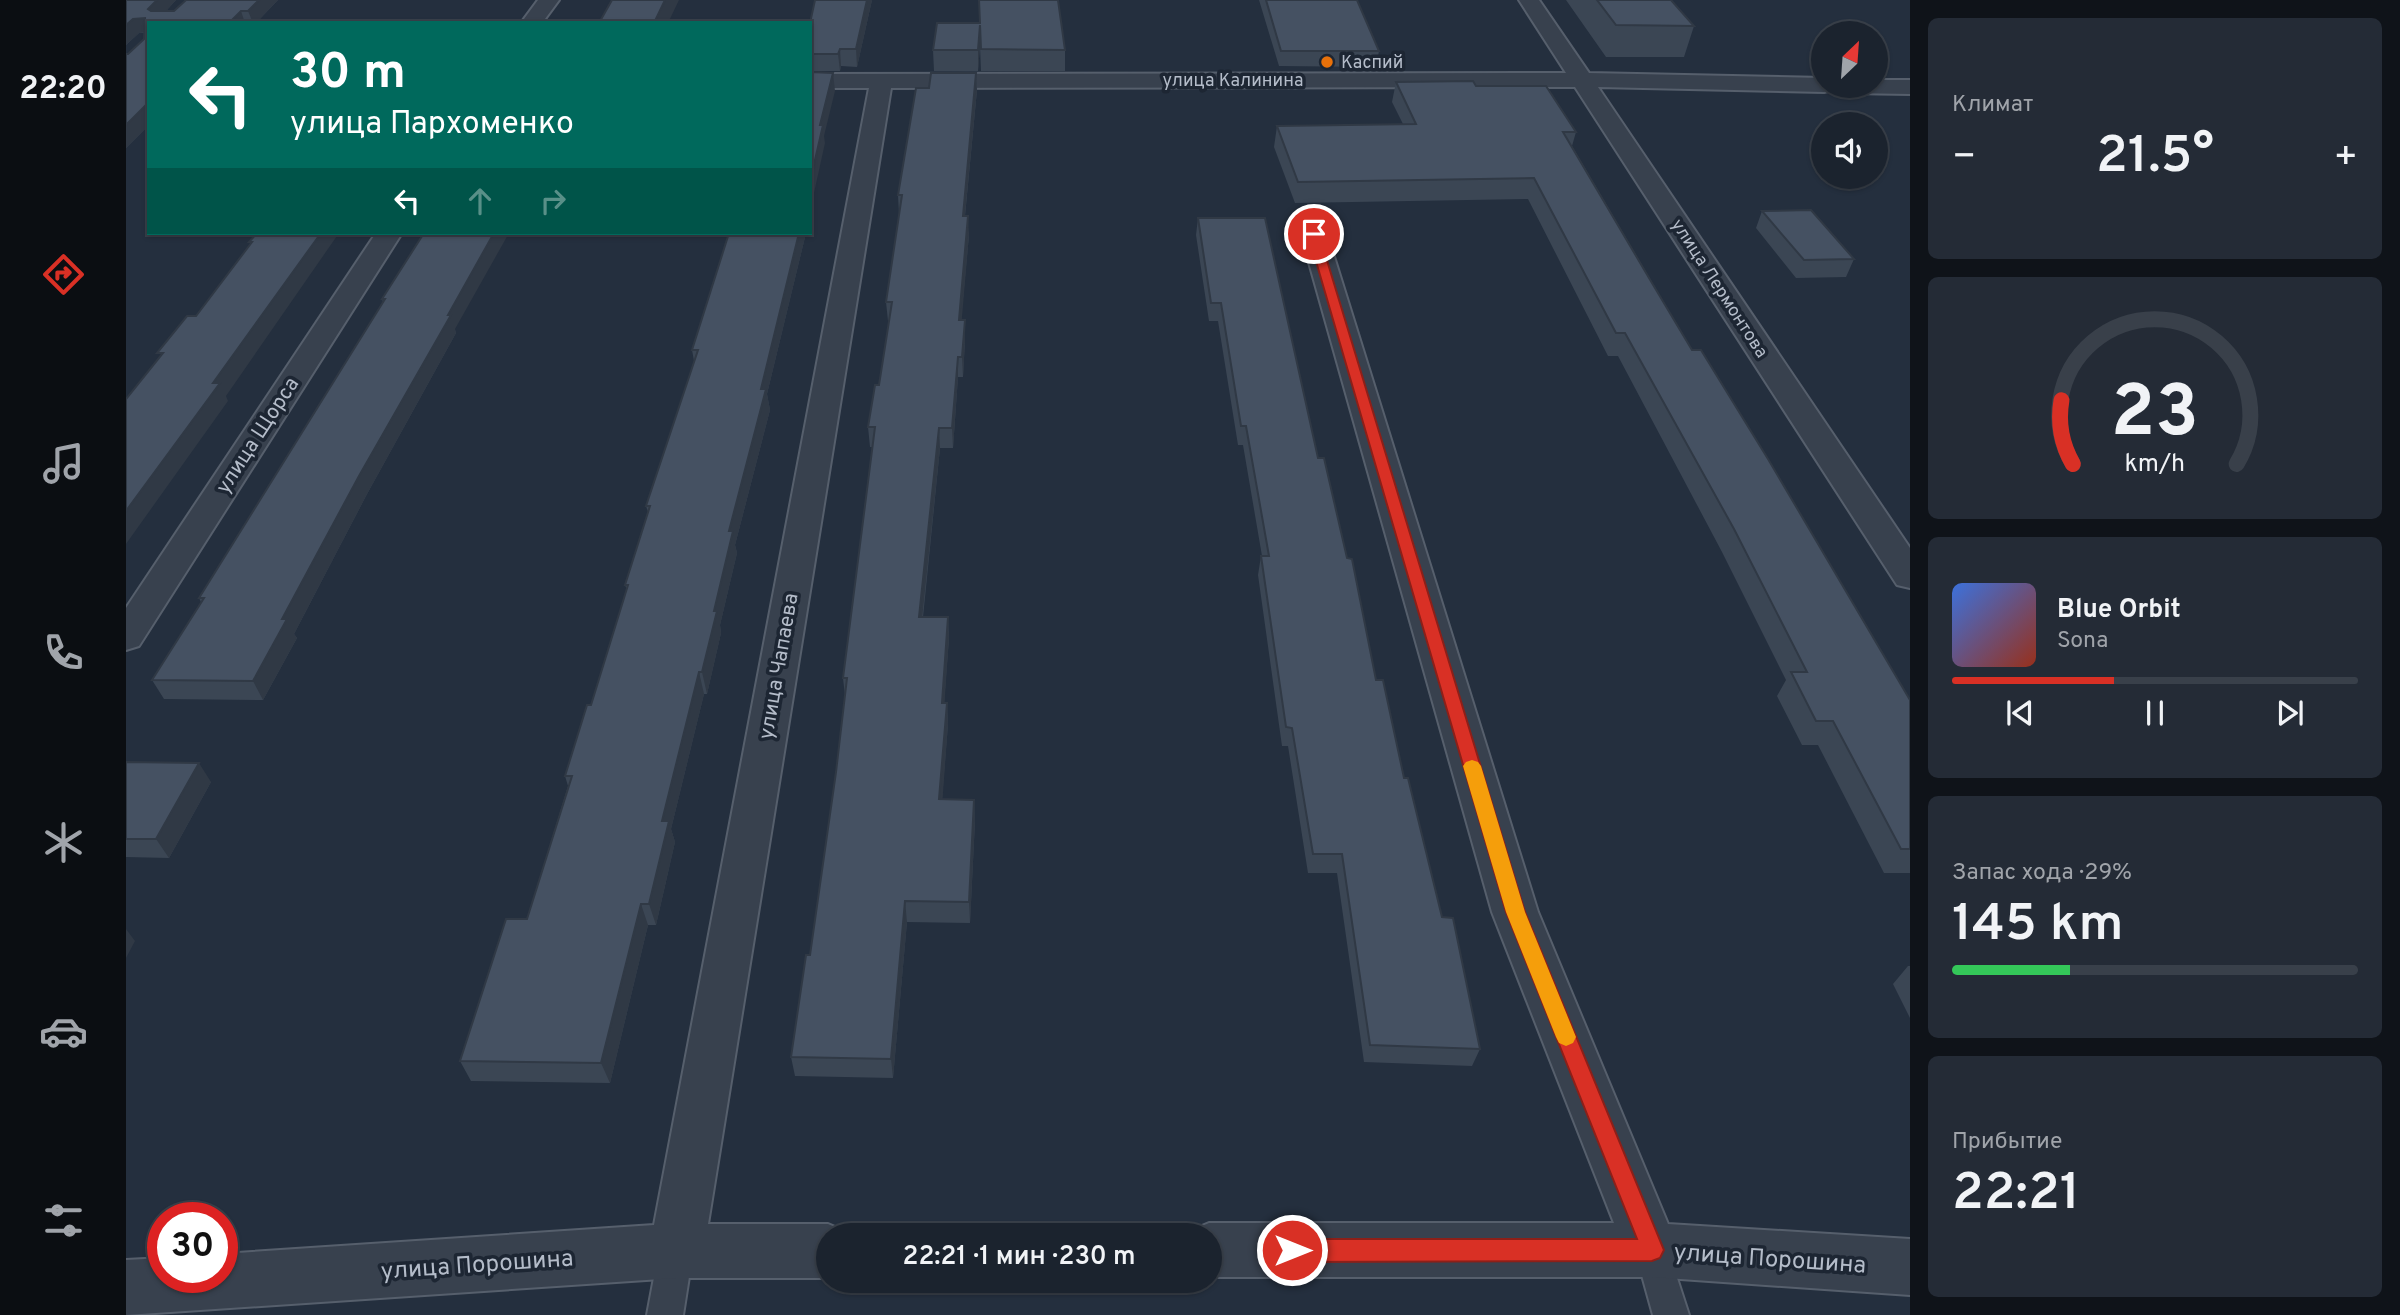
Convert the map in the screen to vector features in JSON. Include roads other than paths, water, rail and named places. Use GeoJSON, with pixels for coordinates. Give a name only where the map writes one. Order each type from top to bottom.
{"type":"FeatureCollection","features":[{"type":"Feature","properties":{"kind":"street"},"geometry":{"type":"LineString","coordinates":[[532,21],[548,0]]}},
{"type":"Feature","properties":{"kind":"street","name":"улица Лермонтова"},"geometry":{"type":"LineString","coordinates":[[1529,0],[1910,576]]}},
{"type":"Feature","properties":{"kind":"street","name":"улица Калинина"},"geometry":{"type":"LineString","coordinates":[[812,81],[1583,80],[1811,85]]}},
{"type":"Feature","properties":{"kind":"street","name":"улица Чапаева"},"geometry":{"type":"LineString","coordinates":[[676,1251],[881,82]]}},
{"type":"Feature","properties":{"kind":"street"},"geometry":{"type":"LineString","coordinates":[[1888,87],[1910,87]]}},
{"type":"Feature","properties":{"kind":"street"},"geometry":{"type":"LineString","coordinates":[[1314,234],[1515,912],[1652,1250]]}},
{"type":"Feature","properties":{"kind":"street","name":"улица Щорса"},"geometry":{"type":"LineString","coordinates":[[126,637],[388,235]]}},
{"type":"Feature","properties":{"kind":"street","name":"улица Порошина"},"geometry":{"type":"LineString","coordinates":[[1222,1250],[1652,1250],[1910,1267]]}},
{"type":"Feature","properties":{"kind":"street","name":"улица Порошина"},"geometry":{"type":"LineString","coordinates":[[126,1288],[676,1251],[816,1251]]}},
{"type":"Feature","properties":{"kind":"lane"},"geometry":{"type":"LineString","coordinates":[[1652,1250],[1671,1315]]}},
{"type":"Feature","properties":{"kind":"lane"},"geometry":{"type":"LineString","coordinates":[[665,1315],[676,1251]]}},
{"type":"Feature","properties":{"kind":"place","name":"Каспий"},"geometry":{"type":"Point","coordinates":[1327,62]}}]}
